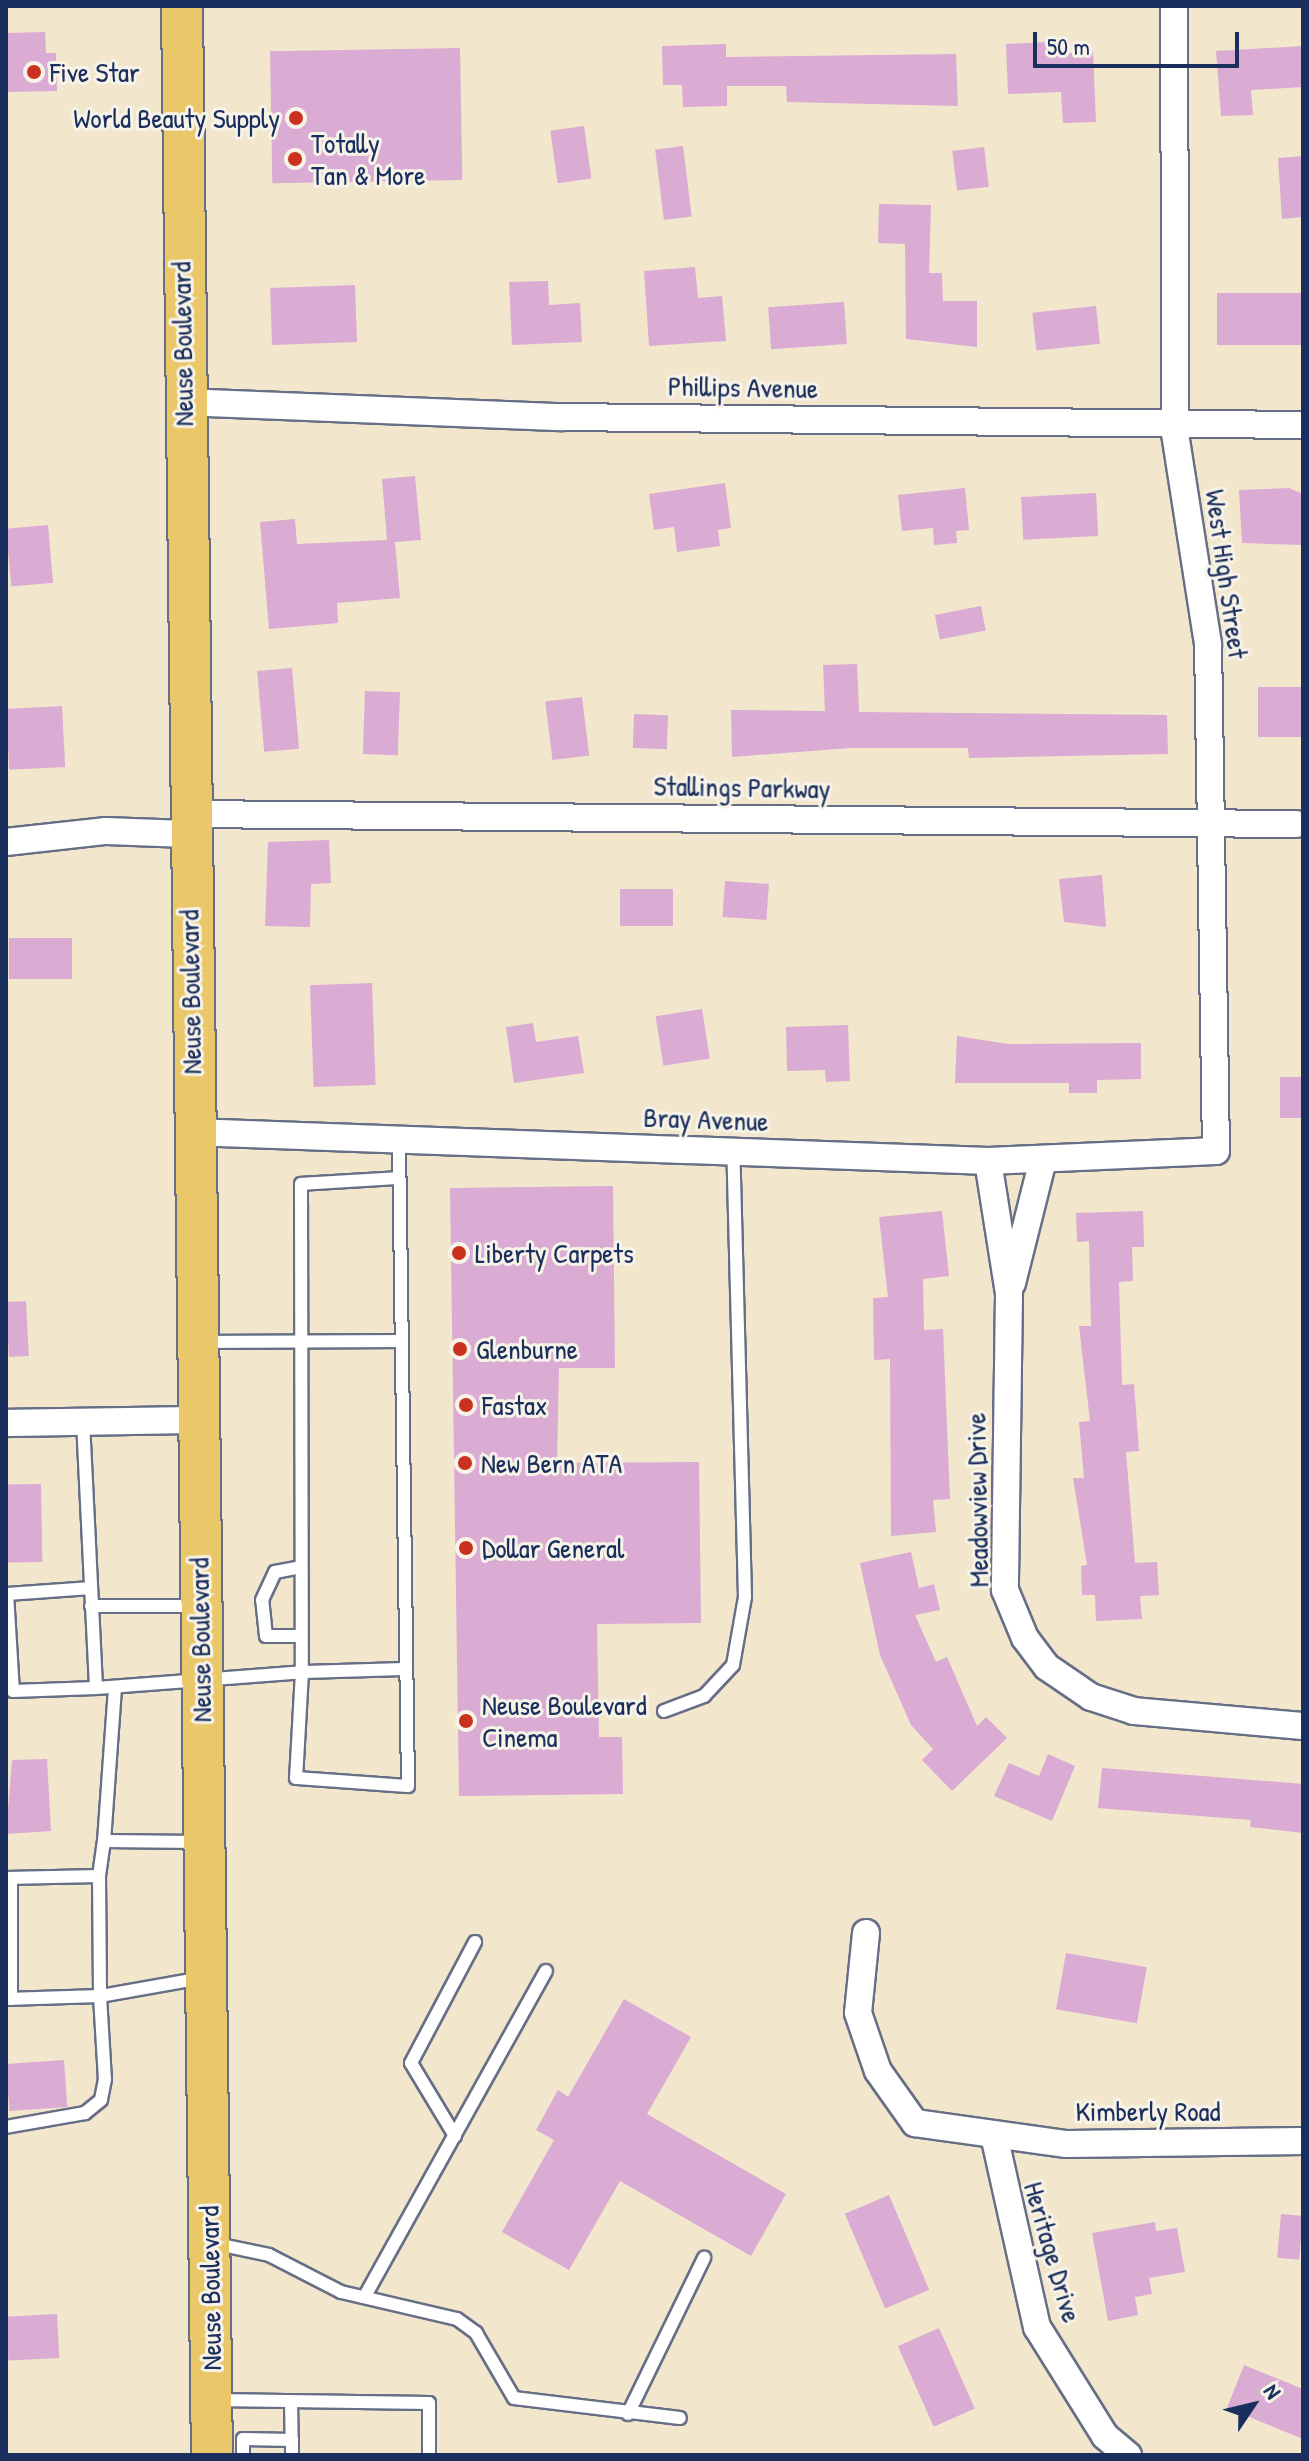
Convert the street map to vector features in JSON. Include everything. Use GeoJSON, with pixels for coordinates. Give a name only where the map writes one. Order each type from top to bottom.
{"type":"FeatureCollection","features":[{"type":"Feature","properties":{"kind":"main road","name":"Neuse Boulevard"},"geometry":{"type":"LineString","coordinates":[[182,6],[187,824],[212,2455]]}},
{"type":"Feature","properties":{"kind":"street","name":"West High Street"},"geometry":{"type":"LineString","coordinates":[[1174,6],[1174,423],[1208,644],[1216,1151]]}},
{"type":"Feature","properties":{"kind":"street","name":"Phillips Avenue"},"geometry":{"type":"LineString","coordinates":[[183,402],[561,417],[1303,425]]}},
{"type":"Feature","properties":{"kind":"street","name":"Stallings Parkway"},"geometry":{"type":"LineString","coordinates":[[6,842],[187,824],[1296,824]]}},
{"type":"Feature","properties":{"kind":"street","name":"Bray Avenue"},"geometry":{"type":"LineString","coordinates":[[192,1132],[988,1161],[1216,1151]]}},
{"type":"Feature","properties":{"kind":"street","name":"Meadowview Drive"},"geometry":{"type":"LineString","coordinates":[[1009,1294],[1043,1160]]}},
{"type":"Feature","properties":{"kind":"street","name":"Meadowview Drive"},"geometry":{"type":"LineString","coordinates":[[988,1161],[1009,1294],[1005,1590],[1025,1638],[1047,1667],[1091,1697],[1120,1707],[1303,1726]]}},
{"type":"Feature","properties":{"kind":"street"},"geometry":{"type":"LineString","coordinates":[[6,1423],[195,1420]]}},
{"type":"Feature","properties":{"kind":"street"},"geometry":{"type":"LineString","coordinates":[[866,1933],[858,2013],[878,2071],[915,2123],[994,2135]]}},
{"type":"Feature","properties":{"kind":"street","name":"Kimberly Road"},"geometry":{"type":"LineString","coordinates":[[994,2135],[1067,2144],[1303,2141]]}},
{"type":"Feature","properties":{"kind":"street","name":"Heritage Drive"},"geometry":{"type":"LineString","coordinates":[[994,2135],[1037,2327],[1105,2436],[1128,2455]]}},
{"type":"Feature","properties":{"kind":"lane"},"geometry":{"type":"LineString","coordinates":[[399,1139],[408,1786],[296,1778],[302,1672],[301,1184],[399,1178]]}},
{"type":"Feature","properties":{"kind":"lane"},"geometry":{"type":"LineString","coordinates":[[664,1711],[704,1696],[733,1665],[745,1597],[733,1152]]}},
{"type":"Feature","properties":{"kind":"lane"},"geometry":{"type":"LineString","coordinates":[[195,1342],[301,1339],[401,1341]]}},
{"type":"Feature","properties":{"kind":"lane"},"geometry":{"type":"LineString","coordinates":[[83,1421],[96,1688]]}},
{"type":"Feature","properties":{"kind":"lane"},"geometry":{"type":"LineString","coordinates":[[301,1567],[275,1572],[262,1600],[266,1636],[301,1636]]}},
{"type":"Feature","properties":{"kind":"lane"},"geometry":{"type":"LineString","coordinates":[[91,1588],[7,1594],[13,1691],[201,1683],[302,1672],[406,1669]]}},
{"type":"Feature","properties":{"kind":"lane"},"geometry":{"type":"LineString","coordinates":[[91,1606],[200,1606]]}},
{"type":"Feature","properties":{"kind":"lane"},"geometry":{"type":"LineString","coordinates":[[6,2127],[72,2117],[101,2100],[99,1876],[115,1688]]}},
{"type":"Feature","properties":{"kind":"lane"},"geometry":{"type":"LineString","coordinates":[[104,1841],[204,1842]]}},
{"type":"Feature","properties":{"kind":"lane"},"geometry":{"type":"LineString","coordinates":[[99,1876],[8,1878],[8,1999],[100,1996],[205,1978]]}},
{"type":"Feature","properties":{"kind":"lane"},"geometry":{"type":"LineString","coordinates":[[455,2136],[411,2063],[475,1942]]}},
{"type":"Feature","properties":{"kind":"lane"},"geometry":{"type":"LineString","coordinates":[[365,2296],[546,1971]]}},
{"type":"Feature","properties":{"kind":"lane"},"geometry":{"type":"LineString","coordinates":[[209,2242],[269,2255],[365,2296],[457,2319],[476,2333],[514,2398],[680,2418]]}},
{"type":"Feature","properties":{"kind":"lane"},"geometry":{"type":"LineString","coordinates":[[628,2414],[704,2258]]}},
{"type":"Feature","properties":{"kind":"lane"},"geometry":{"type":"LineString","coordinates":[[212,2399],[429,2403],[429,2455]]}},
{"type":"Feature","properties":{"kind":"lane"},"geometry":{"type":"LineString","coordinates":[[243,2455],[243,2439],[292,2446],[291,2401]]}},
{"type":"Feature","properties":{"kind":"building"},"geometry":{"type":"Polygon","coordinates":[[[45,32],[46,53],[56,53],[57,91],[6,92],[6,33],[45,32]]]}},
{"type":"Feature","properties":{"kind":"building"},"geometry":{"type":"Polygon","coordinates":[[[1047,42],[1048,54],[1093,52],[1096,122],[1063,123],[1061,92],[1008,94],[1006,44],[1047,42]]]}},
{"type":"Feature","properties":{"kind":"building"},"geometry":{"type":"Polygon","coordinates":[[[726,44],[726,57],[956,54],[958,106],[787,102],[786,86],[727,86],[727,106],[683,107],[682,85],[663,85],[662,46],[726,44]]]}},
{"type":"Feature","properties":{"kind":"building"},"geometry":{"type":"Polygon","coordinates":[[[1303,46],[1303,87],[1251,90],[1253,115],[1221,116],[1216,51],[1303,46]]]}},
{"type":"Feature","properties":{"kind":"building"},"geometry":{"type":"Polygon","coordinates":[[[460,48],[462,180],[272,183],[270,51],[460,48]]]}},
{"type":"Feature","properties":{"kind":"building"},"geometry":{"type":"Polygon","coordinates":[[[584,126],[591,178],[558,183],[550,131],[584,126]]]}},
{"type":"Feature","properties":{"kind":"building"},"geometry":{"type":"Polygon","coordinates":[[[683,146],[692,216],[664,220],[655,149],[683,146]]]}},
{"type":"Feature","properties":{"kind":"building"},"geometry":{"type":"Polygon","coordinates":[[[984,147],[989,187],[957,191],[952,151],[984,147]]]}},
{"type":"Feature","properties":{"kind":"building"},"geometry":{"type":"Polygon","coordinates":[[[1303,156],[1303,217],[1282,219],[1278,158],[1303,156]]]}},
{"type":"Feature","properties":{"kind":"building"},"geometry":{"type":"Polygon","coordinates":[[[879,204],[931,205],[929,273],[942,273],[943,301],[977,301],[977,347],[906,339],[905,244],[878,243],[879,204]]]}},
{"type":"Feature","properties":{"kind":"building"},"geometry":{"type":"Polygon","coordinates":[[[695,267],[698,298],[722,296],[726,341],[649,346],[644,271],[695,267]]]}},
{"type":"Feature","properties":{"kind":"building"},"geometry":{"type":"Polygon","coordinates":[[[548,281],[549,305],[580,303],[582,342],[512,345],[509,282],[548,281]]]}},
{"type":"Feature","properties":{"kind":"building"},"geometry":{"type":"Polygon","coordinates":[[[355,285],[357,342],[272,345],[270,288],[355,285]]]}},
{"type":"Feature","properties":{"kind":"building"},"geometry":{"type":"Polygon","coordinates":[[[1217,293],[1303,293],[1303,345],[1217,345],[1217,293]]]}},
{"type":"Feature","properties":{"kind":"building"},"geometry":{"type":"Polygon","coordinates":[[[844,302],[847,344],[771,349],[768,307],[844,302]]]}},
{"type":"Feature","properties":{"kind":"building"},"geometry":{"type":"Polygon","coordinates":[[[1096,306],[1100,344],[1036,350],[1032,313],[1096,306]]]}},
{"type":"Feature","properties":{"kind":"building"},"geometry":{"type":"Polygon","coordinates":[[[415,476],[421,540],[395,542],[400,598],[337,603],[338,623],[269,629],[260,522],[295,519],[297,544],[387,540],[382,479],[415,476]]]}},
{"type":"Feature","properties":{"kind":"building"},"geometry":{"type":"Polygon","coordinates":[[[725,483],[731,528],[718,530],[720,546],[677,552],[674,527],[654,530],[649,494],[725,483]]]}},
{"type":"Feature","properties":{"kind":"building"},"geometry":{"type":"Polygon","coordinates":[[[965,488],[969,530],[956,531],[957,543],[934,545],[933,528],[902,531],[898,495],[965,488]]]}},
{"type":"Feature","properties":{"kind":"building"},"geometry":{"type":"Polygon","coordinates":[[[1289,488],[1303,494],[1303,545],[1242,543],[1239,490],[1289,488]]]}},
{"type":"Feature","properties":{"kind":"building"},"geometry":{"type":"Polygon","coordinates":[[[1096,493],[1098,536],[1023,540],[1021,497],[1096,493]]]}},
{"type":"Feature","properties":{"kind":"building"},"geometry":{"type":"Polygon","coordinates":[[[48,525],[53,583],[11,586],[6,529],[48,525]]]}},
{"type":"Feature","properties":{"kind":"building"},"geometry":{"type":"Polygon","coordinates":[[[981,606],[986,631],[940,640],[935,615],[981,606]]]}},
{"type":"Feature","properties":{"kind":"building"},"geometry":{"type":"Polygon","coordinates":[[[857,664],[859,712],[1167,715],[1168,754],[969,758],[968,748],[850,748],[732,757],[731,710],[825,711],[823,665],[857,664]]]}},
{"type":"Feature","properties":{"kind":"building"},"geometry":{"type":"Polygon","coordinates":[[[292,668],[299,749],[264,752],[257,671],[292,668]]]}},
{"type":"Feature","properties":{"kind":"building"},"geometry":{"type":"Polygon","coordinates":[[[1258,687],[1303,687],[1303,737],[1258,737],[1258,687]]]}},
{"type":"Feature","properties":{"kind":"building"},"geometry":{"type":"Polygon","coordinates":[[[365,691],[400,692],[398,755],[363,754],[365,691]]]}},
{"type":"Feature","properties":{"kind":"building"},"geometry":{"type":"Polygon","coordinates":[[[582,697],[589,756],[552,760],[545,702],[582,697]]]}},
{"type":"Feature","properties":{"kind":"building"},"geometry":{"type":"Polygon","coordinates":[[[62,706],[65,767],[9,770],[6,709],[62,706]]]}},
{"type":"Feature","properties":{"kind":"building"},"geometry":{"type":"Polygon","coordinates":[[[634,714],[668,715],[667,749],[633,748],[634,714]]]}},
{"type":"Feature","properties":{"kind":"building"},"geometry":{"type":"Polygon","coordinates":[[[329,840],[331,883],[311,884],[310,927],[265,926],[268,842],[329,840]]]}},
{"type":"Feature","properties":{"kind":"building"},"geometry":{"type":"Polygon","coordinates":[[[1102,875],[1106,927],[1064,922],[1059,879],[1102,875]]]}},
{"type":"Feature","properties":{"kind":"building"},"geometry":{"type":"Polygon","coordinates":[[[725,881],[769,884],[766,920],[722,917],[725,881]]]}},
{"type":"Feature","properties":{"kind":"building"},"geometry":{"type":"Polygon","coordinates":[[[620,889],[673,889],[673,926],[620,926],[620,889]]]}},
{"type":"Feature","properties":{"kind":"building"},"geometry":{"type":"Polygon","coordinates":[[[9,938],[72,938],[72,979],[9,979],[9,938]]]}},
{"type":"Feature","properties":{"kind":"building"},"geometry":{"type":"Polygon","coordinates":[[[372,983],[376,1085],[314,1087],[310,985],[372,983]]]}},
{"type":"Feature","properties":{"kind":"building"},"geometry":{"type":"Polygon","coordinates":[[[702,1009],[710,1058],[663,1066],[656,1016],[702,1009]]]}},
{"type":"Feature","properties":{"kind":"building"},"geometry":{"type":"Polygon","coordinates":[[[533,1023],[536,1042],[578,1036],[584,1073],[514,1083],[506,1027],[533,1023]]]}},
{"type":"Feature","properties":{"kind":"building"},"geometry":{"type":"Polygon","coordinates":[[[848,1025],[850,1081],[826,1082],[825,1070],[787,1071],[786,1027],[848,1025]]]}},
{"type":"Feature","properties":{"kind":"building"},"geometry":{"type":"Polygon","coordinates":[[[957,1036],[1008,1044],[1141,1043],[1141,1079],[1097,1080],[1097,1093],[1069,1093],[1069,1083],[955,1083],[957,1036]]]}},
{"type":"Feature","properties":{"kind":"building"},"geometry":{"type":"Polygon","coordinates":[[[1280,1077],[1303,1077],[1303,1118],[1280,1118],[1280,1077]]]}},
{"type":"Feature","properties":{"kind":"building"},"geometry":{"type":"Polygon","coordinates":[[[613,1186],[615,1368],[559,1368],[557,1463],[699,1462],[701,1623],[597,1624],[599,1737],[622,1737],[623,1794],[459,1796],[450,1188],[613,1186]]]}},
{"type":"Feature","properties":{"kind":"building"},"geometry":{"type":"Polygon","coordinates":[[[942,1211],[949,1276],[923,1279],[924,1330],[943,1329],[950,1499],[933,1500],[936,1532],[891,1536],[890,1359],[874,1360],[873,1298],[888,1297],[879,1217],[942,1211]]]}},
{"type":"Feature","properties":{"kind":"building"},"geometry":{"type":"Polygon","coordinates":[[[1143,1211],[1144,1247],[1132,1247],[1133,1281],[1119,1282],[1122,1385],[1134,1384],[1139,1451],[1126,1452],[1135,1563],[1157,1562],[1159,1595],[1140,1596],[1142,1619],[1096,1621],[1095,1595],[1082,1595],[1081,1566],[1087,1565],[1073,1478],[1084,1478],[1079,1422],[1090,1421],[1079,1326],[1091,1326],[1089,1241],[1077,1242],[1076,1213],[1143,1211]]]}},
{"type":"Feature","properties":{"kind":"building"},"geometry":{"type":"Polygon","coordinates":[[[26,1301],[29,1356],[9,1357],[6,1302],[26,1301]]]}},
{"type":"Feature","properties":{"kind":"building"},"geometry":{"type":"Polygon","coordinates":[[[41,1484],[42,1562],[7,1563],[6,1485],[41,1484]]]}},
{"type":"Feature","properties":{"kind":"building"},"geometry":{"type":"Polygon","coordinates":[[[911,1552],[919,1588],[934,1584],[940,1610],[915,1615],[936,1662],[947,1657],[977,1726],[986,1717],[1007,1738],[952,1791],[922,1760],[933,1749],[911,1725],[880,1655],[860,1563],[911,1552]]]}},
{"type":"Feature","properties":{"kind":"building"},"geometry":{"type":"Polygon","coordinates":[[[1048,1754],[1075,1766],[1052,1821],[994,1796],[1009,1763],[1039,1776],[1048,1754]]]}},
{"type":"Feature","properties":{"kind":"building"},"geometry":{"type":"Polygon","coordinates":[[[47,1759],[51,1831],[6,1834],[12,1760],[47,1759]]]}},
{"type":"Feature","properties":{"kind":"building"},"geometry":{"type":"Polygon","coordinates":[[[1102,1768],[1303,1784],[1303,1833],[1250,1827],[1251,1820],[1098,1808],[1102,1768]]]}},
{"type":"Feature","properties":{"kind":"building"},"geometry":{"type":"Polygon","coordinates":[[[1066,1953],[1147,1967],[1137,2023],[1056,2009],[1066,1953]]]}},
{"type":"Feature","properties":{"kind":"building"},"geometry":{"type":"Polygon","coordinates":[[[624,1999],[691,2037],[647,2114],[786,2194],[751,2256],[620,2181],[569,2270],[502,2232],[554,2140],[536,2130],[558,2090],[568,2097],[624,1999]]]}},
{"type":"Feature","properties":{"kind":"building"},"geometry":{"type":"Polygon","coordinates":[[[64,2060],[67,2107],[9,2111],[6,2064],[64,2060]]]}},
{"type":"Feature","properties":{"kind":"building"},"geometry":{"type":"Polygon","coordinates":[[[889,2195],[929,2290],[885,2309],[845,2214],[889,2195]]]}},
{"type":"Feature","properties":{"kind":"building"},"geometry":{"type":"Polygon","coordinates":[[[1281,2214],[1303,2216],[1299,2260],[1277,2258],[1281,2214]]]}},
{"type":"Feature","properties":{"kind":"building"},"geometry":{"type":"Polygon","coordinates":[[[1155,2222],[1156,2231],[1177,2228],[1185,2272],[1149,2278],[1152,2294],[1135,2297],[1138,2315],[1108,2321],[1092,2233],[1155,2222]]]}},
{"type":"Feature","properties":{"kind":"building"},"geometry":{"type":"Polygon","coordinates":[[[57,2314],[59,2358],[8,2361],[6,2317],[57,2314]]]}},
{"type":"Feature","properties":{"kind":"building"},"geometry":{"type":"Polygon","coordinates":[[[939,2328],[975,2408],[934,2427],[898,2346],[939,2328]]]}},
{"type":"Feature","properties":{"kind":"building"},"geometry":{"type":"Polygon","coordinates":[[[1244,2365],[1303,2389],[1303,2439],[1227,2408],[1244,2365]]]}},
{"type":"Feature","properties":{"kind":"place","name":"Five Star"},"geometry":{"type":"Point","coordinates":[34,72]}},
{"type":"Feature","properties":{"kind":"place","name":"World Beauty Supply"},"geometry":{"type":"Point","coordinates":[296,118]}},
{"type":"Feature","properties":{"kind":"place","name":"Totally Tan & More"},"geometry":{"type":"Point","coordinates":[295,159]}},
{"type":"Feature","properties":{"kind":"place","name":"Liberty Carpets"},"geometry":{"type":"Point","coordinates":[459,1253]}},
{"type":"Feature","properties":{"kind":"place","name":"Glenburne"},"geometry":{"type":"Point","coordinates":[460,1349]}},
{"type":"Feature","properties":{"kind":"place","name":"Fastax"},"geometry":{"type":"Point","coordinates":[466,1405]}},
{"type":"Feature","properties":{"kind":"place","name":"New Bern ATA"},"geometry":{"type":"Point","coordinates":[465,1463]}},
{"type":"Feature","properties":{"kind":"place","name":"Dollar General"},"geometry":{"type":"Point","coordinates":[466,1548]}},
{"type":"Feature","properties":{"kind":"place","name":"Neuse Boulevard Cinema"},"geometry":{"type":"Point","coordinates":[466,1721]}}]}
